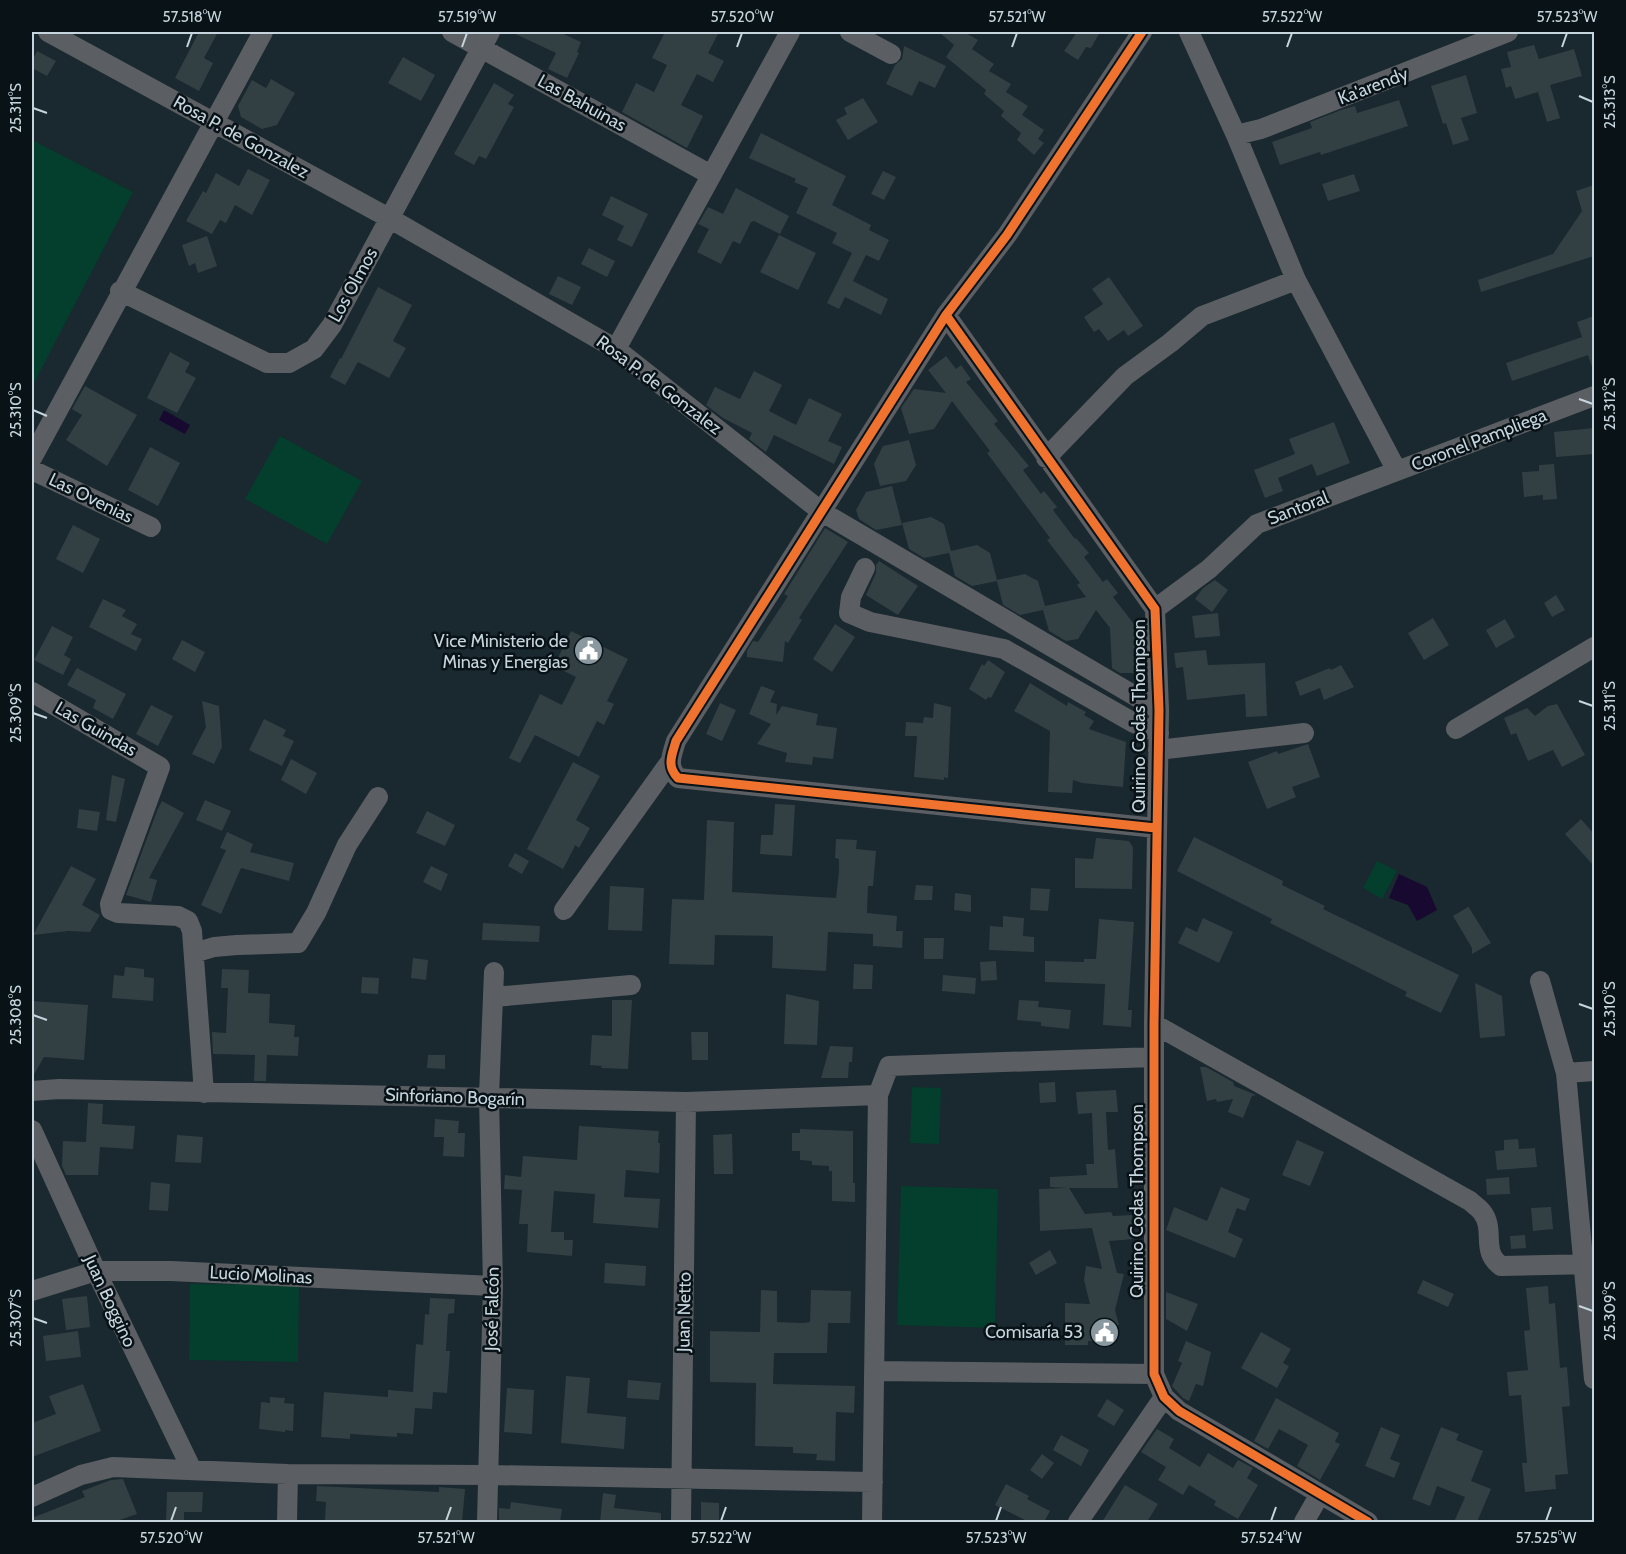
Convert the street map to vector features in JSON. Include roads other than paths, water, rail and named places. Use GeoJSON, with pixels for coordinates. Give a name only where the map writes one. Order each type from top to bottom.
{"type":"FeatureCollection","features":[{"type":"Feature","properties":{"kind":"street","name":"Rosa P. de Gonzalez"},"geometry":{"type":"LineString","coordinates":[[48,32],[389,218],[616,349],[822,512],[1159,710]]}},
{"type":"Feature","properties":{"kind":"street"},"geometry":{"type":"LineString","coordinates":[[32,458],[120,291],[263,32]]}},
{"type":"Feature","properties":{"kind":"street","name":"Las Bahuinas"},"geometry":{"type":"LineString","coordinates":[[452,32],[485,39],[711,175]]}},
{"type":"Feature","properties":{"kind":"street"},"geometry":{"type":"LineString","coordinates":[[616,349],[790,32]]}},
{"type":"Feature","properties":{"kind":"street"},"geometry":{"type":"LineString","coordinates":[[850,32],[891,54]]}},
{"type":"Feature","properties":{"kind":"street"},"geometry":{"type":"LineString","coordinates":[[564,910],[670,762],[676,741],[946,315],[1007,235],[1142,32]]}},
{"type":"Feature","properties":{"kind":"street","name":"Coronel Pampliega"},"geometry":{"type":"LineString","coordinates":[[1189,32],[1236,135],[1296,280],[1397,471],[1594,396]]}},
{"type":"Feature","properties":{"kind":"street","name":"Ka'arendy"},"geometry":{"type":"LineString","coordinates":[[1236,135],[1261,129],[1485,36],[1508,32]]}},
{"type":"Feature","properties":{"kind":"street","name":"Los Olmos"},"geometry":{"type":"LineString","coordinates":[[120,291],[267,363],[289,363],[314,349],[332,325],[485,39]]}},
{"type":"Feature","properties":{"kind":"street"},"geometry":{"type":"LineString","coordinates":[[1046,458],[1125,376],[1202,316],[1296,280]]}},
{"type":"Feature","properties":{"kind":"street","name":"Quirino Codas Thompson"},"geometry":{"type":"LineString","coordinates":[[946,315],[1155,609],[1159,710],[1154,1024],[1154,1374],[1164,1397]]}},
{"type":"Feature","properties":{"kind":"street","name":"Las Ovenias"},"geometry":{"type":"LineString","coordinates":[[32,470],[151,527]]}},
{"type":"Feature","properties":{"kind":"street","name":"Santoral"},"geometry":{"type":"LineString","coordinates":[[1155,609],[1209,570],[1257,524],[1397,471]]}},
{"type":"Feature","properties":{"kind":"street"},"geometry":{"type":"LineString","coordinates":[[865,568],[851,597],[849,613],[870,622],[1004,649],[1134,723],[1158,742],[1304,733]]}},
{"type":"Feature","properties":{"kind":"street"},"geometry":{"type":"LineString","coordinates":[[1456,729],[1594,647]]}},
{"type":"Feature","properties":{"kind":"street","name":"Las Guindas"},"geometry":{"type":"LineString","coordinates":[[32,692],[160,767],[110,904],[111,910],[118,913],[178,916],[188,921],[192,931],[194,953]]}},
{"type":"Feature","properties":{"kind":"street"},"geometry":{"type":"LineString","coordinates":[[670,762],[672,773],[678,778],[1156,828]]}},
{"type":"Feature","properties":{"kind":"street"},"geometry":{"type":"LineString","coordinates":[[204,1093],[194,953],[214,947],[298,943],[316,913],[346,845],[378,797]]}},
{"type":"Feature","properties":{"kind":"street","name":"José Falcón"},"geometry":{"type":"LineString","coordinates":[[487,1522],[493,1286],[489,1096],[494,972]]}},
{"type":"Feature","properties":{"kind":"street"},"geometry":{"type":"LineString","coordinates":[[1540,981],[1566,1073],[1589,1264],[1594,1379]]}},
{"type":"Feature","properties":{"kind":"street"},"geometry":{"type":"LineString","coordinates":[[494,997],[631,985]]}},
{"type":"Feature","properties":{"kind":"street"},"geometry":{"type":"LineString","coordinates":[[1154,1024],[1470,1202],[1482,1212],[1487,1223],[1489,1252],[1493,1260],[1501,1266],[1589,1264]]}},
{"type":"Feature","properties":{"kind":"street"},"geometry":{"type":"LineString","coordinates":[[872,1522],[878,1095],[889,1066],[1154,1057]]}},
{"type":"Feature","properties":{"kind":"street"},"geometry":{"type":"LineString","coordinates":[[1566,1073],[1594,1071]]}},
{"type":"Feature","properties":{"kind":"street","name":"Sinforiano Bogarín"},"geometry":{"type":"LineString","coordinates":[[32,1090],[489,1096],[520,1099],[686,1102],[878,1095]]}},
{"type":"Feature","properties":{"kind":"street","name":"Juan Netto"},"geometry":{"type":"LineString","coordinates":[[681,1522],[686,1102]]}},
{"type":"Feature","properties":{"kind":"street","name":"Juan Boggino"},"geometry":{"type":"LineString","coordinates":[[32,1130],[96,1271],[192,1470]]}},
{"type":"Feature","properties":{"kind":"street","name":"Lucio Molinas"},"geometry":{"type":"LineString","coordinates":[[32,1291],[96,1271],[171,1271],[493,1286]]}},
{"type":"Feature","properties":{"kind":"street"},"geometry":{"type":"LineString","coordinates":[[875,1371],[1154,1374]]}},
{"type":"Feature","properties":{"kind":"street"},"geometry":{"type":"LineString","coordinates":[[1078,1522],[1164,1397],[1179,1411],[1368,1522]]}},
{"type":"Feature","properties":{"kind":"street"},"geometry":{"type":"LineString","coordinates":[[32,1497],[81,1475],[113,1467],[288,1474],[873,1482]]}},
{"type":"Feature","properties":{"kind":"street"},"geometry":{"type":"LineString","coordinates":[[287,1522],[288,1474]]}},
{"type":"Feature","properties":{"kind":"street"},"geometry":{"type":"LineString","coordinates":[[1304,1522],[1320,1494]]}},
{"type":"Feature","properties":{"kind":"place","name":"Vice Ministerio de Minas y Energías"},"geometry":{"type":"Point","coordinates":[589,651]}},
{"type":"Feature","properties":{"kind":"place","name":"Comisaría 53"},"geometry":{"type":"Point","coordinates":[1104,1332]}}]}
